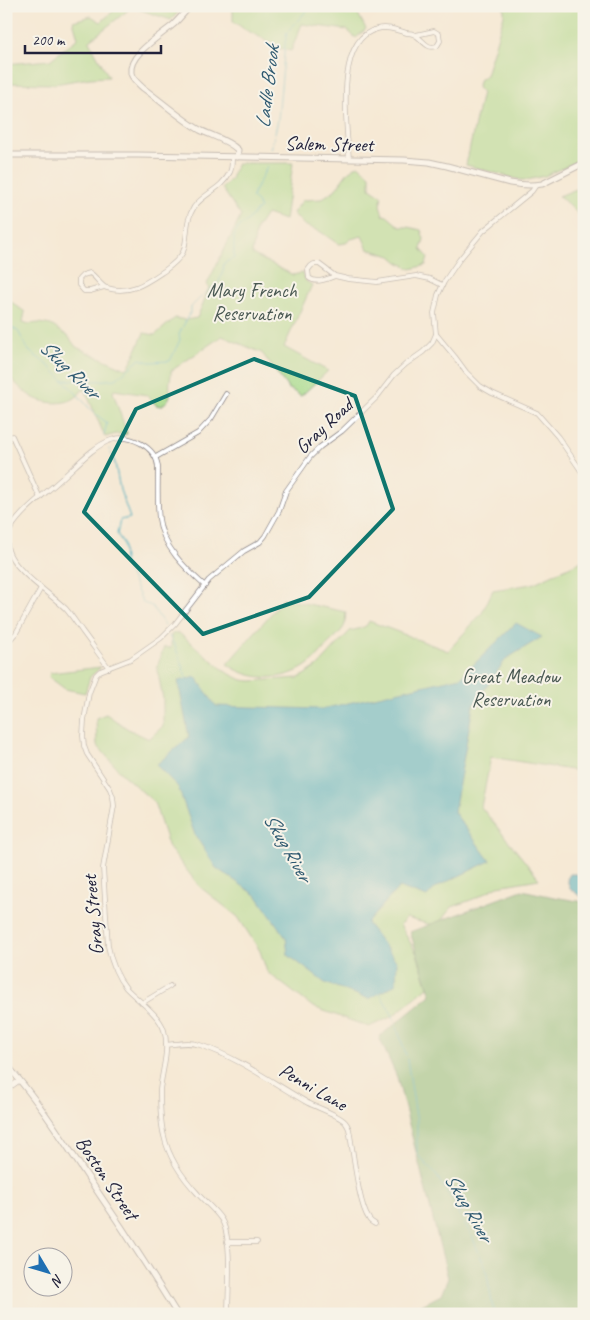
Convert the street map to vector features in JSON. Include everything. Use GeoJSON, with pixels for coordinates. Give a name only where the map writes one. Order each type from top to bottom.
{"type":"FeatureCollection","features":[{"type":"Feature","properties":{"kind":"street"},"geometry":{"type":"LineString","coordinates":[[104,287],[90,273],[84,274],[79,279],[79,285],[84,291],[104,287],[121,290],[140,286],[178,260],[184,248],[187,224],[193,210],[202,198],[224,181],[238,150],[194,125],[143,88],[132,74],[132,65],[138,55],[174,24],[190,6]]}},
{"type":"Feature","properties":{"kind":"street"},"geometry":{"type":"LineString","coordinates":[[349,159],[346,88],[348,71],[355,46],[364,35],[379,28],[389,28],[416,35],[434,32],[440,36],[440,41],[437,46],[431,47],[416,35]]}},
{"type":"Feature","properties":{"kind":"street","name":"Salem Street"},"geometry":{"type":"LineString","coordinates":[[6,155],[138,155],[404,160],[429,162],[523,185],[542,184],[584,163]]}},
{"type":"Feature","properties":{"kind":"street"},"geometry":{"type":"LineString","coordinates":[[536,185],[532,191],[483,231],[459,260],[442,285],[435,308],[436,334],[466,372],[480,386],[537,412],[558,437],[584,475]]}},
{"type":"Feature","properties":{"kind":"street"},"geometry":{"type":"LineString","coordinates":[[335,276],[316,281],[309,278],[308,272],[311,266],[318,264],[335,276],[348,279],[377,282],[416,276],[430,279],[442,285]]}},
{"type":"Feature","properties":{"kind":"street","name":"Gray Road"},"geometry":{"type":"LineString","coordinates":[[89,693],[96,675],[100,671],[132,659],[161,638],[176,624],[205,586],[222,569],[244,551],[260,542],[271,527],[286,492],[310,457],[342,431],[377,397],[394,375],[429,346],[436,334]]}},
{"type":"Feature","properties":{"kind":"street"},"geometry":{"type":"LineString","coordinates":[[156,457],[198,433],[211,418],[226,394]]}},
{"type":"Feature","properties":{"kind":"street"},"geometry":{"type":"LineString","coordinates":[[12,436],[40,498]]}},
{"type":"Feature","properties":{"kind":"street"},"geometry":{"type":"LineString","coordinates":[[109,668],[68,611],[17,565],[10,555],[7,545],[10,529],[20,516],[94,450],[112,440],[124,439],[139,443],[156,457],[158,467],[159,519],[163,534],[181,564],[205,586]]}},
{"type":"Feature","properties":{"kind":"street"},"geometry":{"type":"LineString","coordinates":[[6,644],[16,633],[41,588]]}},
{"type":"Feature","properties":{"kind":"street","name":"Gray Street"},"geometry":{"type":"LineString","coordinates":[[89,693],[84,720],[84,746],[87,754],[110,788],[114,806],[103,868],[108,946],[118,976],[125,986],[160,1022],[164,1030],[166,1045],[160,1090],[161,1121],[174,1164],[184,1178],[222,1220],[226,1232],[229,1258],[228,1314]]}},
{"type":"Feature","properties":{"kind":"street"},"geometry":{"type":"LineString","coordinates":[[142,1003],[170,986]]}},
{"type":"Feature","properties":{"kind":"street","name":"Penni Lane"},"geometry":{"type":"LineString","coordinates":[[166,1045],[199,1044],[243,1064],[307,1102],[346,1122],[365,1211],[369,1220],[375,1224]]}},
{"type":"Feature","properties":{"kind":"street","name":"Boston Street"},"geometry":{"type":"LineString","coordinates":[[6,1064],[50,1120],[146,1263],[177,1314]]}},
{"type":"Feature","properties":{"kind":"street"},"geometry":{"type":"LineString","coordinates":[[6,1090],[20,1080]]}},
{"type":"Feature","properties":{"kind":"street"},"geometry":{"type":"LineString","coordinates":[[227,1242],[257,1242]]}},
{"type":"Feature","properties":{"kind":"highlighted area"},"geometry":{"type":"Polygon","coordinates":[[[254,359],[355,396],[393,509],[309,597],[203,634],[84,512],[136,409],[254,359]]]}},
{"type":"Feature","properties":{"kind":"green space"},"geometry":{"type":"Polygon","coordinates":[[[119,6],[184,6],[171,20],[132,7],[89,41],[109,77],[54,84],[6,83],[6,64],[50,60],[78,38],[73,21],[91,16],[101,22],[119,6]]]}},
{"type":"Feature","properties":{"kind":"green space"},"geometry":{"type":"Polygon","coordinates":[[[233,6],[355,6],[366,29],[356,38],[347,30],[302,24],[291,51],[273,47],[262,38],[233,21],[233,6]]]}},
{"type":"Feature","properties":{"kind":"green space"},"geometry":{"type":"Polygon","coordinates":[[[504,6],[584,6],[584,158],[545,176],[527,180],[466,165],[482,92],[477,88],[480,79],[486,75],[504,15],[504,6]]]}},
{"type":"Feature","properties":{"kind":"green space","name":"Mary French Reservation"},"geometry":{"type":"Polygon","coordinates":[[[240,163],[293,163],[285,220],[266,214],[256,229],[252,254],[293,275],[302,273],[306,281],[312,285],[284,347],[328,371],[301,396],[288,388],[262,353],[222,336],[171,371],[170,394],[168,400],[161,406],[156,405],[147,395],[114,390],[113,392],[127,434],[105,437],[85,390],[82,390],[73,399],[67,401],[60,403],[46,402],[30,396],[6,374],[6,298],[25,312],[23,322],[51,325],[68,336],[76,347],[126,369],[144,333],[155,335],[175,318],[186,320],[197,318],[209,289],[207,284],[241,216],[222,188],[231,179],[236,165],[240,163]]]}},
{"type":"Feature","properties":{"kind":"green space"},"geometry":{"type":"Polygon","coordinates":[[[358,165],[370,175],[370,188],[382,196],[380,205],[383,215],[400,227],[421,230],[424,239],[421,249],[428,257],[426,265],[411,269],[391,256],[368,249],[362,236],[351,239],[346,243],[338,244],[321,232],[304,225],[293,213],[303,200],[321,199],[335,190],[348,172],[358,165]]]}},
{"type":"Feature","properties":{"kind":"green space"},"geometry":{"type":"Polygon","coordinates":[[[584,186],[584,219],[559,196],[584,186]]]}},
{"type":"Feature","properties":{"kind":"green space","name":"Great Meadow Reservation"},"geometry":{"type":"Polygon","coordinates":[[[584,560],[584,772],[491,757],[481,807],[539,879],[498,886],[476,898],[452,907],[436,926],[406,918],[400,925],[417,954],[428,987],[393,1016],[369,1027],[313,1007],[267,972],[260,951],[238,917],[200,887],[169,848],[154,802],[122,774],[97,745],[96,718],[106,714],[128,729],[149,739],[163,726],[163,699],[157,667],[164,647],[171,648],[171,635],[174,633],[179,633],[226,672],[242,680],[299,678],[318,666],[350,631],[362,628],[369,621],[448,651],[482,613],[493,590],[532,584],[584,560]]]}},
{"type":"Feature","properties":{"kind":"green space"},"geometry":{"type":"Polygon","coordinates":[[[284,599],[346,612],[344,626],[318,656],[306,666],[287,675],[277,677],[256,676],[236,670],[227,664],[284,599]]]}},
{"type":"Feature","properties":{"kind":"green space"},"geometry":{"type":"Polygon","coordinates":[[[101,667],[90,677],[85,693],[65,689],[49,677],[50,673],[101,667]]]}},
{"type":"Feature","properties":{"kind":"green space"},"geometry":{"type":"Polygon","coordinates":[[[522,890],[584,902],[584,1314],[404,1314],[441,1295],[448,1278],[397,1077],[379,1037],[431,995],[410,932],[522,890]]]}},
{"type":"Feature","properties":{"kind":"water"},"geometry":{"type":"Polygon","coordinates":[[[516,623],[542,637],[506,659],[473,706],[454,812],[490,861],[436,887],[427,897],[399,887],[367,923],[397,962],[396,984],[369,999],[325,983],[288,955],[286,938],[256,895],[216,868],[195,835],[178,787],[156,765],[189,737],[178,681],[196,677],[216,706],[322,709],[461,677],[516,623]]]}},
{"type":"Feature","properties":{"kind":"water"},"geometry":{"type":"Polygon","coordinates":[[[570,874],[584,877],[583,896],[570,889],[567,879],[570,874]]]}},
{"type":"Feature","properties":{"kind":"waterway","name":"Ladle Brook"},"geometry":{"type":"LineString","coordinates":[[271,149],[278,120],[287,32],[311,6]]}},
{"type":"Feature","properties":{"kind":"waterway","name":"Ladle Brook"},"geometry":{"type":"LineString","coordinates":[[62,380],[96,381],[116,379],[140,359],[150,362],[170,361],[180,340],[179,334],[191,311],[191,307],[219,282],[224,263],[234,258],[234,236],[239,227],[260,208],[252,198],[267,167]]}},
{"type":"Feature","properties":{"kind":"waterway","name":"Ladle Brook"},"geometry":{"type":"LineString","coordinates":[[6,325],[18,331],[29,351],[49,366],[92,411],[107,423],[104,435]]}},
{"type":"Feature","properties":{"kind":"waterway","name":"Skug River"},"geometry":{"type":"LineString","coordinates":[[109,449],[115,463],[120,490],[130,518],[120,520],[117,534],[123,543],[124,563],[143,603],[152,606],[165,626]]}},
{"type":"Feature","properties":{"kind":"waterway","name":"Skug River"},"geometry":{"type":"LineString","coordinates":[[169,636],[175,646],[187,679]]}},
{"type":"Feature","properties":{"kind":"waterway","name":"Skug River"},"geometry":{"type":"LineString","coordinates":[[379,992],[393,1016],[406,1055]]}},
{"type":"Feature","properties":{"kind":"waterway","name":"Skug River"},"geometry":{"type":"LineString","coordinates":[[407,1059],[417,1122],[417,1154],[437,1176],[454,1202],[460,1217],[471,1234],[486,1269],[494,1314]]}}]}
